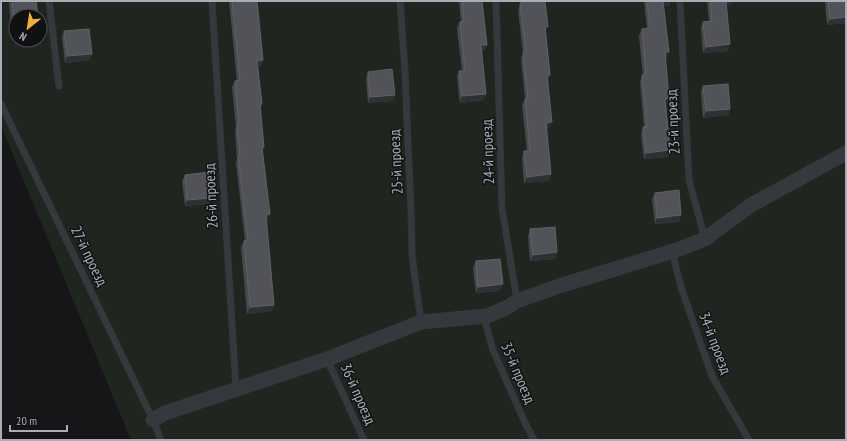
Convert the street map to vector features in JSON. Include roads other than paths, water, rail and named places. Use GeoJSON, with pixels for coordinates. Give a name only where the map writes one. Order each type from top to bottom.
{"type":"FeatureCollection","features":[{"type":"Feature","properties":{"kind":"street"},"geometry":{"type":"LineString","coordinates":[[153,420],[165,413],[327,359],[421,322],[487,316],[517,301],[559,286],[677,250],[705,239],[751,205],[846,153]]}},
{"type":"Feature","properties":{"kind":"lane"},"geometry":{"type":"LineString","coordinates":[[49,1],[59,86]]}},
{"type":"Feature","properties":{"kind":"lane","name":"26-й проезд"},"geometry":{"type":"LineString","coordinates":[[212,1],[236,389]]}},
{"type":"Feature","properties":{"kind":"lane","name":"25-й проезд"},"geometry":{"type":"LineString","coordinates":[[400,1],[406,80],[412,255],[421,322]]}},
{"type":"Feature","properties":{"kind":"lane","name":"24-й проезд"},"geometry":{"type":"LineString","coordinates":[[496,1],[502,208],[517,301]]}},
{"type":"Feature","properties":{"kind":"lane","name":"23-й проезд"},"geometry":{"type":"LineString","coordinates":[[680,1],[689,180],[705,239]]}},
{"type":"Feature","properties":{"kind":"lane","name":"27-й проезд"},"geometry":{"type":"LineString","coordinates":[[1,104],[153,420],[161,440]]}},
{"type":"Feature","properties":{"kind":"lane","name":"34-й проезд"},"geometry":{"type":"LineString","coordinates":[[677,250],[673,255],[681,287],[712,376],[749,440]]}},
{"type":"Feature","properties":{"kind":"lane","name":"35-й проезд"},"geometry":{"type":"LineString","coordinates":[[487,316],[484,318],[493,350],[525,424],[534,440]]}},
{"type":"Feature","properties":{"kind":"lane","name":"36-й проезд"},"geometry":{"type":"LineString","coordinates":[[327,359],[364,440]]}}]}
